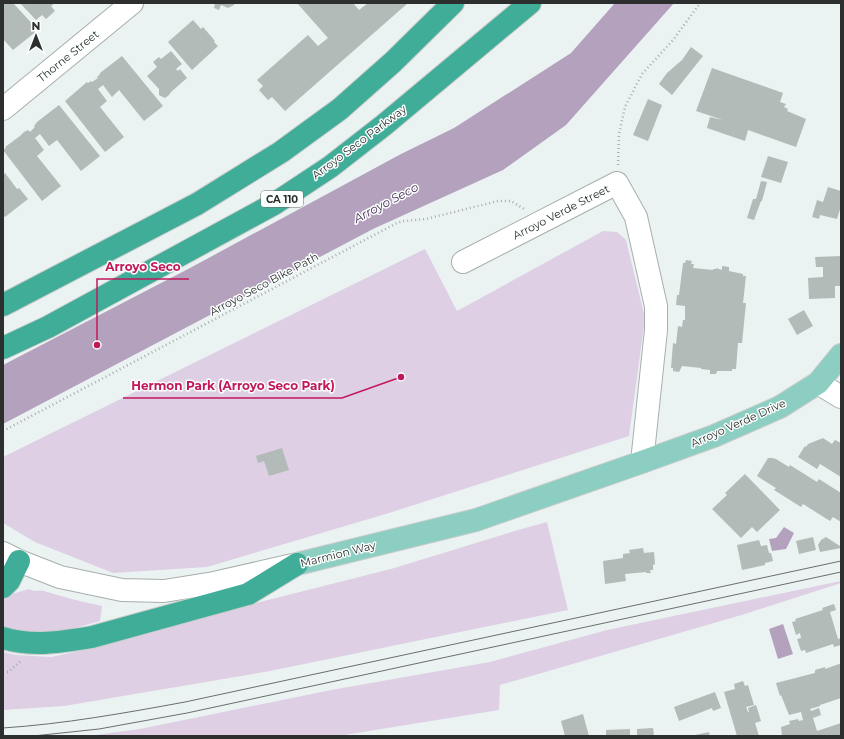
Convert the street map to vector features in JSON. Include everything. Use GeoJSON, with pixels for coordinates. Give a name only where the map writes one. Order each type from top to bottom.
{"type":"FeatureCollection","features":[{"type":"Feature","properties":{"kind":"highway"},"geometry":{"type":"LineString","coordinates":[[3,305],[197,204],[281,152],[340,109],[393,62],[453,3]]}},
{"type":"Feature","properties":{"kind":"highway","name":"Arroyo Seco Parkway"},"geometry":{"type":"LineString","coordinates":[[3,348],[48,328],[274,204],[330,167],[384,125],[530,3]]}},
{"type":"Feature","properties":{"kind":"highway"},"geometry":{"type":"LineString","coordinates":[[3,586],[9,581],[11,557]]}},
{"type":"Feature","properties":{"kind":"highway"},"geometry":{"type":"LineString","coordinates":[[3,638],[16,642],[43,643],[92,637],[248,594],[297,564]]}},
{"type":"Feature","properties":{"kind":"main road","name":"Arroyo Verde Drive"},"geometry":{"type":"LineString","coordinates":[[667,453],[714,436],[780,407],[818,383],[841,355]]}},
{"type":"Feature","properties":{"kind":"main road","name":"Marmion Way"},"geometry":{"type":"LineString","coordinates":[[297,564],[476,520],[667,453]]}},
{"type":"Feature","properties":{"kind":"street","name":"Thorne Street"},"geometry":{"type":"LineString","coordinates":[[3,109],[132,3]]}},
{"type":"Feature","properties":{"kind":"street","name":"Arroyo Verde Street"},"geometry":{"type":"LineString","coordinates":[[463,262],[617,184],[636,217],[656,306],[656,330],[642,462]]}},
{"type":"Feature","properties":{"kind":"street"},"geometry":{"type":"LineString","coordinates":[[818,383],[841,397]]}},
{"type":"Feature","properties":{"kind":"street","name":"Marmion Way"},"geometry":{"type":"LineString","coordinates":[[11,557],[60,577],[95,586],[122,590],[164,591],[214,583],[297,564]]}},
{"type":"Feature","properties":{"kind":"path"},"geometry":{"type":"LineString","coordinates":[[617,184],[619,134],[625,107],[642,74],[674,39],[700,3]]}},
{"type":"Feature","properties":{"kind":"path","name":"Arroyo Seco Bike Path"},"geometry":{"type":"LineString","coordinates":[[3,431],[397,223],[426,219],[498,201],[510,201],[543,222]]}},
{"type":"Feature","properties":{"kind":"shaded area"},"geometry":{"type":"Polygon","coordinates":[[[603,231],[617,232],[626,240],[645,318],[629,436],[389,513],[207,567],[113,573],[35,542],[3,523],[3,457],[425,249],[457,311],[603,231]]]}},
{"type":"Feature","properties":{"kind":"shaded area"},"geometry":{"type":"Polygon","coordinates":[[[547,522],[568,610],[270,671],[64,706],[3,710],[3,652],[16,655],[51,657],[93,648],[248,605],[391,569],[547,522]]]}},
{"type":"Feature","properties":{"kind":"shaded area"},"geometry":{"type":"Polygon","coordinates":[[[841,581],[841,583],[745,614],[500,685],[499,710],[338,736],[88,736],[140,729],[331,690],[490,662],[607,630],[841,581]]]}},
{"type":"Feature","properties":{"kind":"shaded area"},"geometry":{"type":"Polygon","coordinates":[[[29,589],[102,606],[100,621],[57,633],[31,635],[3,629],[3,599],[9,595],[29,589]]]}},
{"type":"Feature","properties":{"kind":"water","name":"Arroyo Seco"},"geometry":{"type":"Polygon","coordinates":[[[615,3],[674,3],[566,125],[503,170],[373,229],[3,424],[3,365],[190,268],[401,154],[454,128],[571,53],[615,3]]]}},
{"type":"Feature","properties":{"kind":"water"},"geometry":{"type":"Polygon","coordinates":[[[784,527],[794,533],[786,549],[772,551],[769,539],[776,538],[784,527]]]}},
{"type":"Feature","properties":{"kind":"water"},"geometry":{"type":"Polygon","coordinates":[[[783,624],[793,654],[778,659],[769,629],[783,624]]]}},
{"type":"Feature","properties":{"kind":"building"},"geometry":{"type":"Polygon","coordinates":[[[3,3],[13,3],[38,30],[13,50],[3,39],[3,3]]]}},
{"type":"Feature","properties":{"kind":"building"},"geometry":{"type":"Polygon","coordinates":[[[20,3],[52,3],[53,5],[51,6],[55,11],[46,19],[42,15],[36,20],[20,3]]]}},
{"type":"Feature","properties":{"kind":"building"},"geometry":{"type":"Polygon","coordinates":[[[215,3],[234,3],[234,5],[228,8],[221,5],[219,10],[214,8],[215,3]]]}},
{"type":"Feature","properties":{"kind":"building"},"geometry":{"type":"Polygon","coordinates":[[[297,3],[353,3],[359,10],[368,3],[408,3],[285,111],[272,97],[268,100],[259,90],[263,86],[257,80],[308,35],[318,46],[328,38],[297,3]]]}},
{"type":"Feature","properties":{"kind":"building"},"geometry":{"type":"Polygon","coordinates":[[[193,20],[201,29],[203,27],[218,46],[192,70],[168,42],[193,20]]]}},
{"type":"Feature","properties":{"kind":"building"},"geometry":{"type":"Polygon","coordinates":[[[691,47],[703,56],[672,95],[659,84],[667,73],[682,60],[691,47]]]}},
{"type":"Feature","properties":{"kind":"building"},"geometry":{"type":"Polygon","coordinates":[[[171,51],[182,64],[176,69],[178,71],[180,69],[187,78],[165,98],[159,95],[159,89],[147,76],[157,67],[153,62],[159,57],[161,59],[171,51]]]}},
{"type":"Feature","properties":{"kind":"building"},"geometry":{"type":"Polygon","coordinates":[[[122,56],[163,106],[144,121],[119,90],[112,97],[103,85],[98,89],[107,101],[100,107],[124,137],[105,152],[65,101],[87,82],[92,82],[98,78],[97,77],[100,73],[122,56]]]}},
{"type":"Feature","properties":{"kind":"building"},"geometry":{"type":"Polygon","coordinates":[[[712,68],[783,93],[780,102],[786,104],[784,107],[788,109],[787,111],[806,119],[796,147],[748,130],[745,141],[707,128],[710,117],[723,120],[696,111],[712,68]]]}},
{"type":"Feature","properties":{"kind":"building"},"geometry":{"type":"Polygon","coordinates":[[[648,99],[662,105],[648,141],[633,135],[648,99]]]}},
{"type":"Feature","properties":{"kind":"building"},"geometry":{"type":"Polygon","coordinates":[[[59,105],[100,156],[81,171],[57,140],[49,146],[40,134],[35,138],[44,150],[37,156],[61,186],[42,201],[3,150],[24,132],[28,130],[30,132],[35,127],[34,126],[37,122],[59,105]]]}},
{"type":"Feature","properties":{"kind":"building"},"geometry":{"type":"Polygon","coordinates":[[[768,156],[788,162],[781,183],[761,177],[768,156]]]}},
{"type":"Feature","properties":{"kind":"building"},"geometry":{"type":"Polygon","coordinates":[[[5,173],[17,189],[19,188],[28,199],[5,217],[3,215],[3,175],[5,173]]]}},
{"type":"Feature","properties":{"kind":"building"},"geometry":{"type":"Polygon","coordinates":[[[761,181],[767,182],[762,201],[754,220],[747,218],[753,199],[756,199],[761,181]]]}},
{"type":"Feature","properties":{"kind":"building"},"geometry":{"type":"Polygon","coordinates":[[[828,187],[841,191],[841,206],[837,219],[820,215],[819,219],[812,217],[817,200],[823,202],[828,187]]]}},
{"type":"Feature","properties":{"kind":"building"},"geometry":{"type":"Polygon","coordinates":[[[841,256],[841,286],[835,286],[835,298],[809,299],[808,278],[823,277],[823,267],[816,267],[815,257],[841,256]]]}},
{"type":"Feature","properties":{"kind":"building"},"geometry":{"type":"Polygon","coordinates":[[[686,260],[692,261],[691,264],[694,264],[693,268],[713,270],[716,268],[722,270],[722,266],[729,267],[729,271],[746,276],[743,303],[746,303],[742,343],[738,343],[736,369],[732,369],[732,371],[717,371],[716,374],[710,374],[710,370],[701,368],[682,366],[679,372],[673,371],[673,368],[671,368],[673,343],[676,344],[678,326],[682,327],[683,320],[685,320],[685,306],[676,305],[677,295],[679,295],[683,263],[685,263],[686,260]]]}},
{"type":"Feature","properties":{"kind":"building"},"geometry":{"type":"Polygon","coordinates":[[[804,310],[813,326],[797,335],[788,319],[804,310]]]}},
{"type":"Feature","properties":{"kind":"building"},"geometry":{"type":"Polygon","coordinates":[[[823,438],[832,444],[835,440],[841,443],[841,477],[820,464],[817,469],[798,457],[805,446],[806,447],[808,444],[823,438]]]}},
{"type":"Feature","properties":{"kind":"building"},"geometry":{"type":"Polygon","coordinates":[[[282,448],[289,470],[269,476],[264,461],[258,463],[256,456],[282,448]]]}},
{"type":"Feature","properties":{"kind":"building"},"geometry":{"type":"Polygon","coordinates":[[[768,458],[776,459],[789,467],[790,465],[817,482],[819,479],[841,493],[841,522],[833,517],[830,521],[803,504],[801,507],[774,490],[776,488],[757,476],[768,458]]]}},
{"type":"Feature","properties":{"kind":"building"},"geometry":{"type":"Polygon","coordinates":[[[745,474],[780,510],[757,532],[752,527],[741,538],[712,509],[727,495],[725,493],[745,474]]]}},
{"type":"Feature","properties":{"kind":"building"},"geometry":{"type":"Polygon","coordinates":[[[813,537],[816,550],[799,554],[796,541],[813,537]]]}},
{"type":"Feature","properties":{"kind":"building"},"geometry":{"type":"Polygon","coordinates":[[[826,537],[841,548],[820,552],[818,545],[821,540],[826,537]]]}},
{"type":"Feature","properties":{"kind":"building"},"geometry":{"type":"Polygon","coordinates":[[[759,540],[761,546],[767,545],[773,561],[765,563],[765,565],[742,570],[737,545],[759,540]]]}},
{"type":"Feature","properties":{"kind":"building"},"geometry":{"type":"Polygon","coordinates":[[[643,548],[644,553],[654,552],[655,564],[653,565],[653,570],[650,570],[651,573],[625,574],[626,581],[605,584],[603,561],[623,558],[623,554],[630,553],[629,550],[643,548]]]}},
{"type":"Feature","properties":{"kind":"building"},"geometry":{"type":"Polygon","coordinates":[[[834,604],[836,610],[830,612],[838,639],[841,638],[841,645],[834,647],[833,644],[806,653],[805,650],[801,651],[797,639],[801,638],[800,633],[796,635],[792,622],[796,621],[795,619],[823,610],[822,608],[834,604]]]}},
{"type":"Feature","properties":{"kind":"building"},"geometry":{"type":"Polygon","coordinates":[[[841,664],[841,698],[810,709],[811,711],[819,708],[821,715],[813,718],[817,731],[841,723],[841,736],[782,736],[781,727],[790,724],[789,721],[798,719],[799,721],[803,720],[801,712],[789,715],[776,683],[815,673],[815,670],[825,667],[825,669],[841,664]]]}},
{"type":"Feature","properties":{"kind":"building"},"geometry":{"type":"Polygon","coordinates":[[[743,681],[745,686],[748,685],[754,705],[746,707],[748,712],[748,708],[756,705],[761,721],[755,723],[759,736],[737,736],[724,692],[735,689],[734,684],[743,681]]]}},
{"type":"Feature","properties":{"kind":"building"},"geometry":{"type":"Polygon","coordinates":[[[715,692],[721,708],[713,711],[712,708],[679,721],[674,707],[715,692]]]}},
{"type":"Feature","properties":{"kind":"building"},"geometry":{"type":"Polygon","coordinates":[[[583,714],[589,736],[565,736],[561,721],[583,714]]]}},
{"type":"Feature","properties":{"kind":"building"},"geometry":{"type":"Polygon","coordinates":[[[653,728],[654,736],[637,736],[637,729],[653,728]]]}},
{"type":"Feature","properties":{"kind":"building"},"geometry":{"type":"Polygon","coordinates":[[[630,729],[630,736],[606,736],[606,730],[630,729]]]}},
{"type":"Feature","properties":{"kind":"building"},"geometry":{"type":"Polygon","coordinates":[[[709,732],[710,736],[695,736],[695,735],[709,732]]]}},
{"type":"Feature","properties":{"kind":"tram line"},"geometry":{"type":"LineString","coordinates":[[3,728],[72,721],[185,702],[841,561]]}},
{"type":"Feature","properties":{"kind":"tram line"},"geometry":{"type":"LineString","coordinates":[[33,736],[99,729],[187,713],[841,572]]}},
{"type":"Feature","properties":{"kind":"place","name":"Arroyo Seco"},"geometry":{"type":"Point","coordinates":[97,345]}},
{"type":"Feature","properties":{"kind":"place","name":"Hermon Park (Arroyo Seco Park)"},"geometry":{"type":"Point","coordinates":[401,377]}}]}
